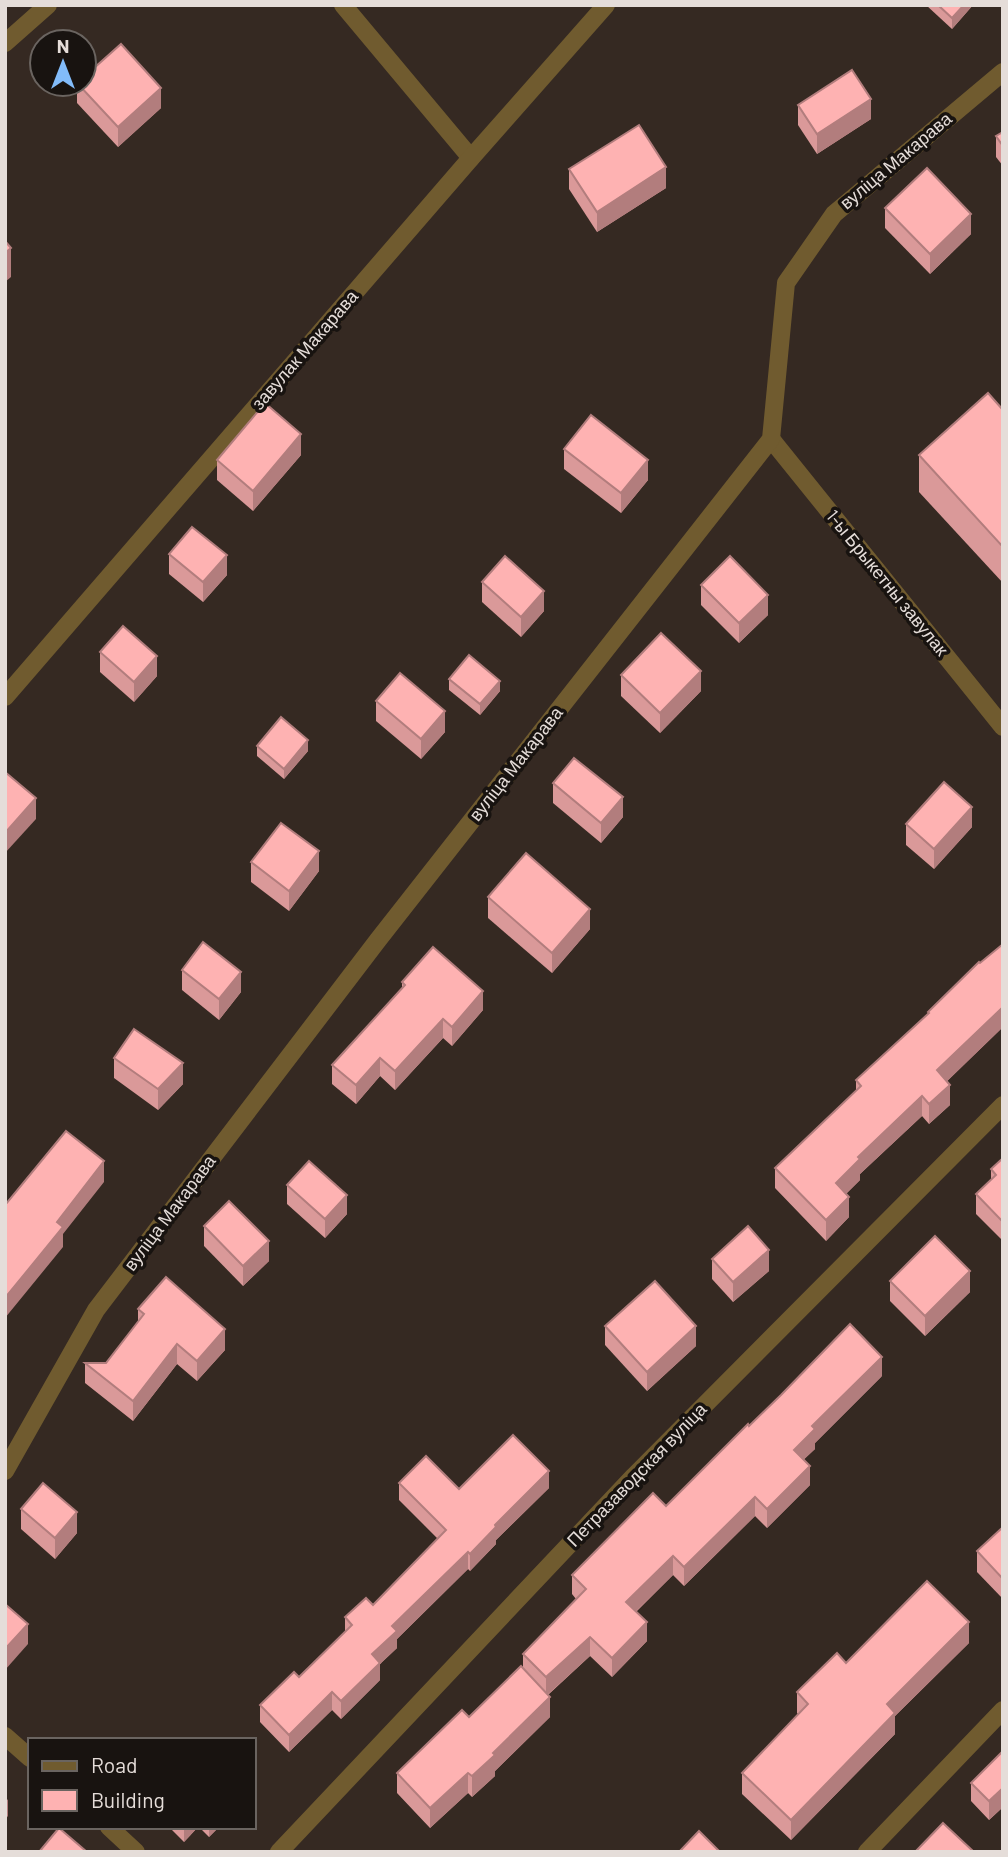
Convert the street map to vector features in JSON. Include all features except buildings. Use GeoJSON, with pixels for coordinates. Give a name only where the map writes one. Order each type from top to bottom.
{"type":"FeatureCollection","features":[{"type":"Feature","properties":{"kind":"street"},"geometry":{"type":"LineString","coordinates":[[5,43],[48,5]]}},
{"type":"Feature","properties":{"kind":"street"},"geometry":{"type":"LineString","coordinates":[[343,5],[471,158]]}},
{"type":"Feature","properties":{"kind":"street","name":"завулак Макарава"},"geometry":{"type":"LineString","coordinates":[[5,697],[606,5]]}},
{"type":"Feature","properties":{"kind":"street","name":"вуліца Макарава"},"geometry":{"type":"LineString","coordinates":[[5,1471],[96,1310],[387,929],[771,439],[786,283],[834,214],[1003,72]]}},
{"type":"Feature","properties":{"kind":"street","name":"1-ы Брыкетны завулак"},"geometry":{"type":"LineString","coordinates":[[771,439],[1003,727]]}},
{"type":"Feature","properties":{"kind":"street","name":"Петразаводская вуліца"},"geometry":{"type":"LineString","coordinates":[[279,1852],[634,1476],[1003,1105]]}},
{"type":"Feature","properties":{"kind":"street"},"geometry":{"type":"LineString","coordinates":[[867,1852],[1003,1710]]}},
{"type":"Feature","properties":{"kind":"street"},"geometry":{"type":"LineString","coordinates":[[5,1736],[28,1756]]}},
{"type":"Feature","properties":{"kind":"street"},"geometry":{"type":"LineString","coordinates":[[111,1829],[136,1852]]}}]}
